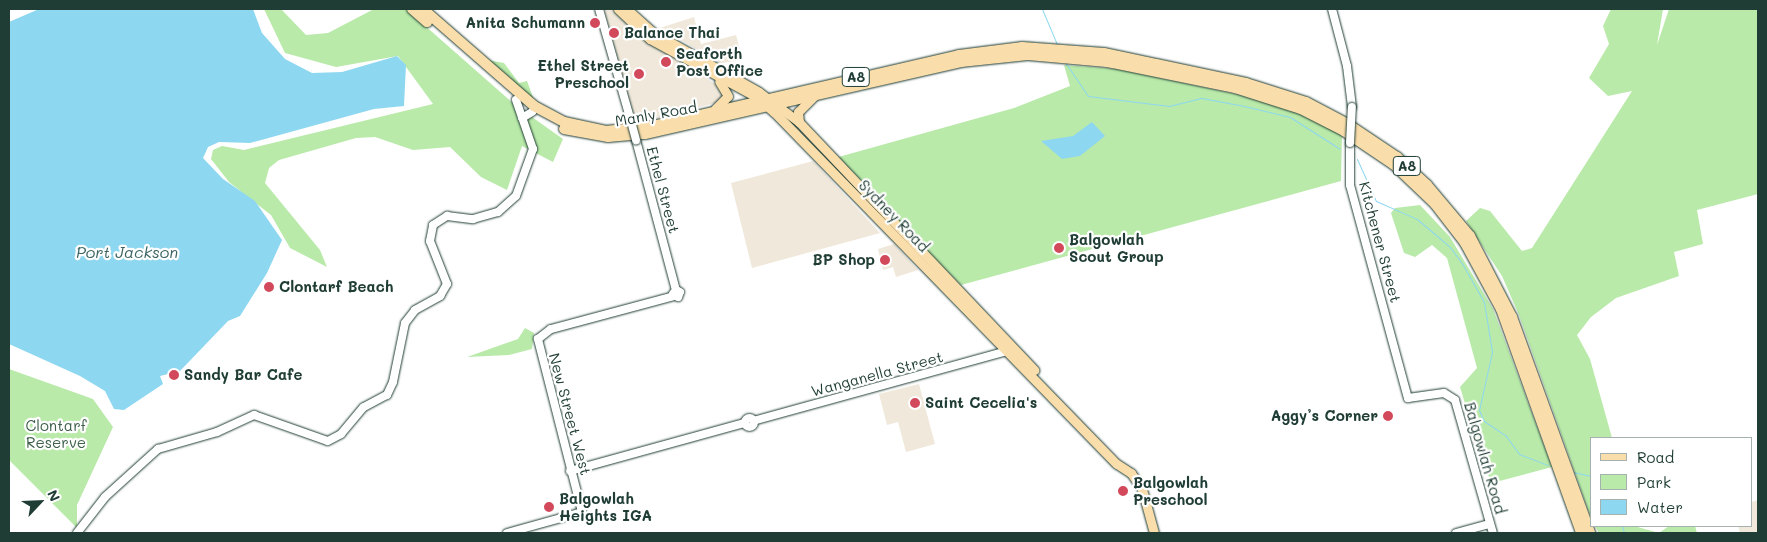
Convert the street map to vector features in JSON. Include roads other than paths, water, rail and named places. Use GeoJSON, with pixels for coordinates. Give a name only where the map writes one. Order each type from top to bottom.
{"type":"FeatureCollection","features":[{"type":"Feature","properties":{"kind":"highway","name":"Manly Road"},"geometry":{"type":"LineString","coordinates":[[412,9],[516,100],[532,112],[574,132],[608,137],[645,134],[768,102]]}},
{"type":"Feature","properties":{"kind":"highway","name":"Manly Road"},"geometry":{"type":"LineString","coordinates":[[422,9],[522,97],[564,122],[591,129],[622,130],[715,108],[768,102]]}},
{"type":"Feature","properties":{"kind":"highway","name":"A8"},"geometry":{"type":"LineString","coordinates":[[768,102],[959,55],[1060,52],[1246,83],[1297,99],[1371,138],[1428,185],[1470,236],[1502,292],[1590,533]]}},
{"type":"Feature","properties":{"kind":"highway","name":"A8"},"geometry":{"type":"LineString","coordinates":[[768,102],[814,96],[981,59],[1060,52],[1236,88],[1285,103],[1344,131],[1408,177],[1456,230],[1495,296],[1581,533]]}},
{"type":"Feature","properties":{"kind":"main road","name":"Sydney Road"},"geometry":{"type":"LineString","coordinates":[[618,9],[650,39],[712,74],[768,102],[1128,470],[1142,489],[1154,533]]}},
{"type":"Feature","properties":{"kind":"main road","name":"Sydney Road"},"geometry":{"type":"LineString","coordinates":[[627,9],[654,33],[799,122],[897,234],[1008,352],[1117,464],[1128,470]]}},
{"type":"Feature","properties":{"kind":"main road"},"geometry":{"type":"LineString","coordinates":[[712,74],[728,93],[726,101],[715,108]]}},
{"type":"Feature","properties":{"kind":"main road"},"geometry":{"type":"LineString","coordinates":[[799,122],[798,112],[814,96]]}},
{"type":"Feature","properties":{"kind":"street","name":"Ethel Street"},"geometry":{"type":"LineString","coordinates":[[551,329],[675,293],[600,9]]}},
{"type":"Feature","properties":{"kind":"street","name":"Kitchener Street"},"geometry":{"type":"LineString","coordinates":[[1332,9],[1351,90],[1350,185],[1408,398],[1447,393]]}},
{"type":"Feature","properties":{"kind":"street"},"geometry":{"type":"LineString","coordinates":[[77,533],[105,497],[153,452],[217,432],[242,417],[260,416],[322,442],[338,437],[360,411],[390,391],[405,323],[415,310],[446,288],[446,275],[430,241],[431,228],[442,218],[478,218],[503,210],[514,200],[532,154],[516,100]]}},
{"type":"Feature","properties":{"kind":"street"},"geometry":{"type":"LineString","coordinates":[[522,118],[532,112]]}},
{"type":"Feature","properties":{"kind":"street","name":"New Street West"},"geometry":{"type":"LineString","coordinates":[[507,533],[582,512],[538,350],[538,339],[551,329]]}},
{"type":"Feature","properties":{"kind":"street","name":"Wanganella Street"},"geometry":{"type":"LineString","coordinates":[[570,470],[744,423],[747,418],[753,422],[1008,352]]}},
{"type":"Feature","properties":{"kind":"street","name":"Balgowlah Road"},"geometry":{"type":"LineString","coordinates":[[1447,393],[1459,407],[1489,524],[1493,533]]}},
{"type":"Feature","properties":{"kind":"street"},"geometry":{"type":"LineString","coordinates":[[1456,533],[1489,524]]}},
{"type":"Feature","properties":{"kind":"water","name":"Port Jackson"},"geometry":{"type":"Polygon","coordinates":[[[39,9],[253,9],[262,33],[285,59],[312,73],[342,72],[397,56],[406,65],[404,106],[374,109],[250,143],[219,142],[208,147],[203,158],[223,179],[255,201],[282,240],[267,273],[240,316],[228,321],[180,371],[160,376],[163,384],[124,410],[114,409],[105,391],[80,376],[9,344],[9,22],[39,9]]]}},
{"type":"Feature","properties":{"kind":"water"},"geometry":{"type":"Polygon","coordinates":[[[1092,122],[1105,136],[1080,156],[1062,159],[1041,141],[1073,136],[1092,122]]]}},
{"type":"Feature","properties":{"kind":"waterway"},"geometry":{"type":"LineString","coordinates":[[1042,9],[1057,45]]}},
{"type":"Feature","properties":{"kind":"waterway"},"geometry":{"type":"LineString","coordinates":[[1065,62],[1088,96],[1169,106],[1202,98],[1244,106],[1290,117],[1340,149]]}},
{"type":"Feature","properties":{"kind":"waterway"},"geometry":{"type":"LineString","coordinates":[[1357,159],[1376,201],[1417,219],[1450,247],[1463,265],[1484,302],[1492,352],[1479,410],[1484,421],[1506,436],[1519,454],[1548,465]]}},
{"type":"Feature","properties":{"kind":"waterway"},"geometry":{"type":"LineString","coordinates":[[1573,472],[1590,476]]}},
{"type":"Feature","properties":{"kind":"waterway"},"geometry":{"type":"LineString","coordinates":[[1622,527],[1624,533]]}},
{"type":"Feature","properties":{"kind":"place","name":"Anita Schumann"},"geometry":{"type":"Point","coordinates":[595,23]}},
{"type":"Feature","properties":{"kind":"place","name":"Balance Thai"},"geometry":{"type":"Point","coordinates":[614,33]}},
{"type":"Feature","properties":{"kind":"place","name":"Seaforth Post Office"},"geometry":{"type":"Point","coordinates":[666,62]}},
{"type":"Feature","properties":{"kind":"place","name":"Ethel Street Preschool"},"geometry":{"type":"Point","coordinates":[639,74]}},
{"type":"Feature","properties":{"kind":"place","name":"Balgowlah Scout Group"},"geometry":{"type":"Point","coordinates":[1059,248]}},
{"type":"Feature","properties":{"kind":"place","name":"BP Shop"},"geometry":{"type":"Point","coordinates":[885,260]}},
{"type":"Feature","properties":{"kind":"place","name":"Clontarf Beach"},"geometry":{"type":"Point","coordinates":[269,287]}},
{"type":"Feature","properties":{"kind":"place","name":"Sandy Bar Cafe"},"geometry":{"type":"Point","coordinates":[174,375]}},
{"type":"Feature","properties":{"kind":"place","name":"Saint Cecelia's"},"geometry":{"type":"Point","coordinates":[915,403]}},
{"type":"Feature","properties":{"kind":"place","name":"Aggy’s Corner"},"geometry":{"type":"Point","coordinates":[1388,416]}},
{"type":"Feature","properties":{"kind":"place","name":"Balgowlah Preschool"},"geometry":{"type":"Point","coordinates":[1123,491]}},
{"type":"Feature","properties":{"kind":"place","name":"Balgowlah Heights IGA"},"geometry":{"type":"Point","coordinates":[549,507]}},
{"type":"Feature","properties":{"kind":"park label","name":"Clontarf Reserve"},"geometry":{"type":"Point","coordinates":[56,434]}}]}
